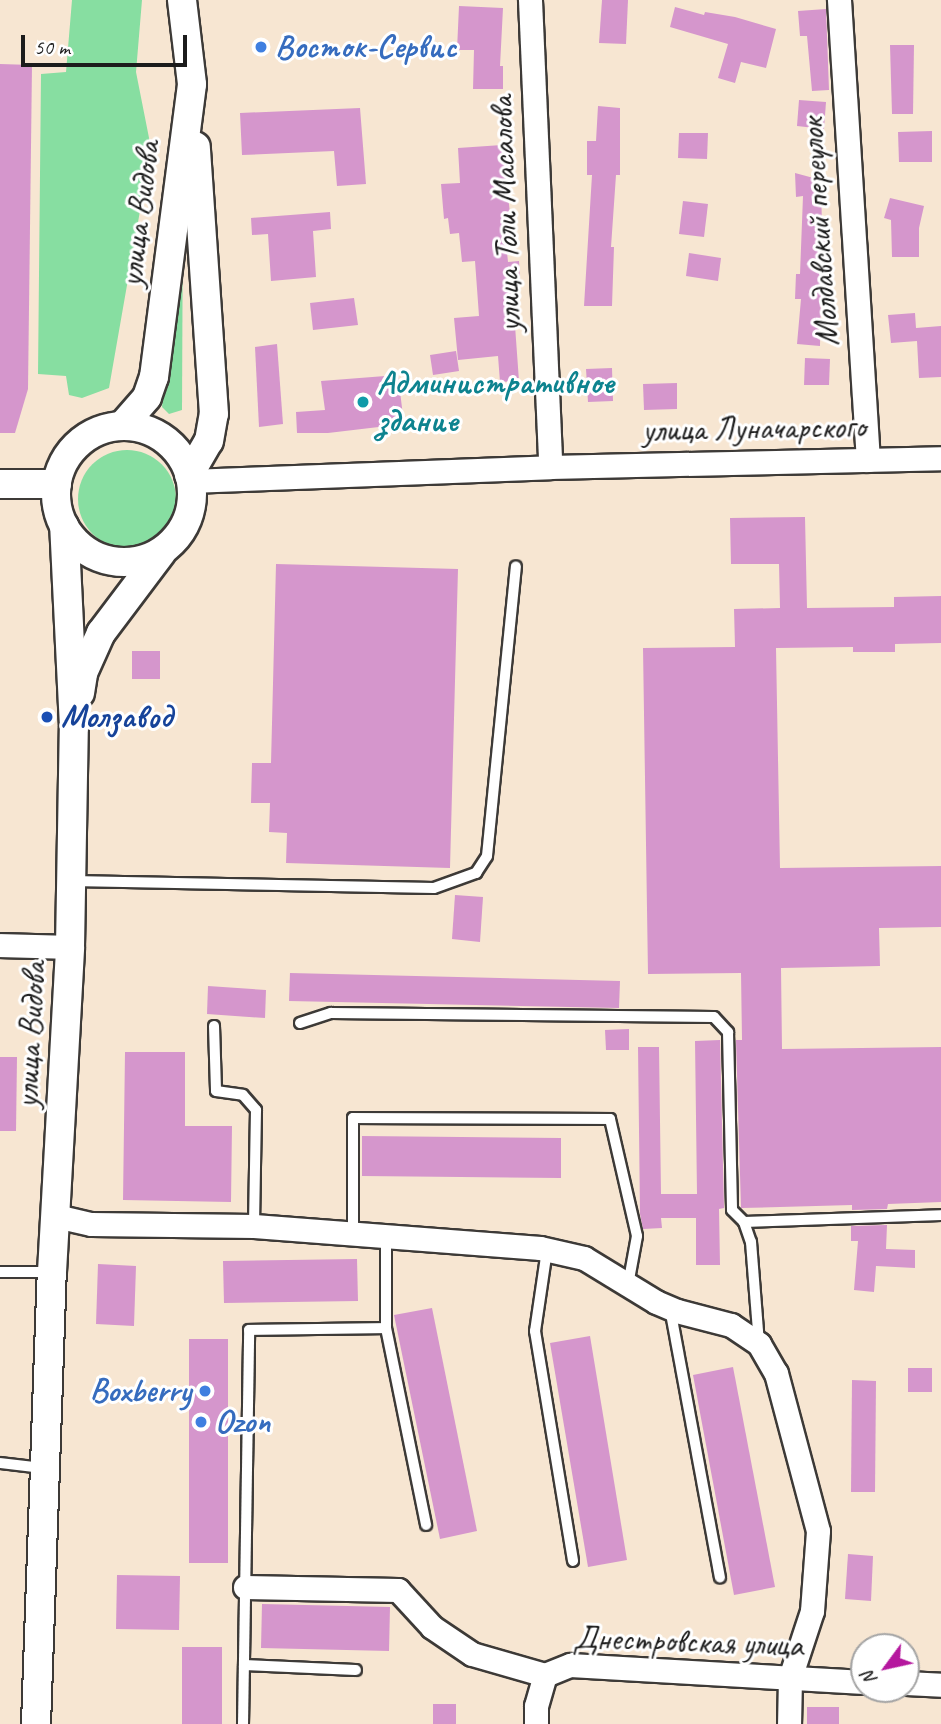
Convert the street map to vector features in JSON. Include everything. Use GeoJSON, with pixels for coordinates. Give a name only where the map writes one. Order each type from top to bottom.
{"type":"FeatureCollection","features":[{"type":"Feature","properties":{"kind":"street","name":"улица Видова"},"geometry":{"type":"LineString","coordinates":[[122,426],[147,397],[155,377],[192,85],[182,0]]}},
{"type":"Feature","properties":{"kind":"street","name":"улица Толи Масалова"},"geometry":{"type":"LineString","coordinates":[[530,0],[550,467]]}},
{"type":"Feature","properties":{"kind":"street","name":"Молдавский переулок"},"geometry":{"type":"LineString","coordinates":[[839,0],[868,460]]}},
{"type":"Feature","properties":{"kind":"street"},"geometry":{"type":"LineString","coordinates":[[190,478],[209,441],[214,414],[192,85]]}},
{"type":"Feature","properties":{"kind":"street"},"geometry":{"type":"LineString","coordinates":[[122,426],[144,429],[164,439],[180,455],[190,478],[192,497],[188,517],[179,534],[122,602],[101,633],[83,673],[74,727],[64,526],[58,507],[57,484],[71,452],[85,438],[103,429],[122,426]]}},
{"type":"Feature","properties":{"kind":"street","name":"улица Луначарского"},"geometry":{"type":"LineString","coordinates":[[190,478],[941,458]]}},
{"type":"Feature","properties":{"kind":"street"},"geometry":{"type":"LineString","coordinates":[[0,484],[57,484]]}},
{"type":"Feature","properties":{"kind":"street"},"geometry":{"type":"LineString","coordinates":[[64,526],[76,542],[92,554],[110,561],[129,562],[149,558],[166,548]]}},
{"type":"Feature","properties":{"kind":"street","name":"улица Видова"},"geometry":{"type":"LineString","coordinates":[[36,1724],[52,1272],[70,947],[74,727]]}},
{"type":"Feature","properties":{"kind":"street"},"geometry":{"type":"LineString","coordinates":[[0,945],[70,947]]}},
{"type":"Feature","properties":{"kind":"street"},"geometry":{"type":"LineString","coordinates":[[56,1216],[91,1224],[254,1226],[547,1250],[584,1258],[670,1308],[731,1325],[759,1344],[776,1373],[818,1531],[812,1611],[790,1678],[789,1724]]}},
{"type":"Feature","properties":{"kind":"street","name":"Днестровская улица"},"geometry":{"type":"LineString","coordinates":[[245,1587],[398,1590],[432,1627],[472,1654],[545,1675],[570,1665],[850,1681]]}},
{"type":"Feature","properties":{"kind":"street"},"geometry":{"type":"LineString","coordinates":[[536,1724],[536,1706],[545,1675]]}},
{"type":"Feature","properties":{"kind":"street"},"geometry":{"type":"LineString","coordinates":[[920,1684],[941,1685]]}},
{"type":"Feature","properties":{"kind":"lane"},"geometry":{"type":"LineString","coordinates":[[71,880],[434,888],[476,873],[486,856],[516,566]]}},
{"type":"Feature","properties":{"kind":"lane"},"geometry":{"type":"LineString","coordinates":[[300,1023],[331,1013],[714,1017],[728,1032],[732,1210],[744,1222],[751,1242],[759,1344]]}},
{"type":"Feature","properties":{"kind":"lane"},"geometry":{"type":"LineString","coordinates":[[214,1026],[216,1091],[243,1095],[256,1111],[254,1226]]}},
{"type":"Feature","properties":{"kind":"lane"},"geometry":{"type":"LineString","coordinates":[[353,1234],[353,1118],[610,1119],[637,1236],[628,1285]]}},
{"type":"Feature","properties":{"kind":"lane"},"geometry":{"type":"LineString","coordinates":[[744,1222],[941,1215]]}},
{"type":"Feature","properties":{"kind":"lane"},"geometry":{"type":"LineString","coordinates":[[386,1236],[386,1328],[426,1525]]}},
{"type":"Feature","properties":{"kind":"lane"},"geometry":{"type":"LineString","coordinates":[[547,1250],[535,1331],[573,1561]]}},
{"type":"Feature","properties":{"kind":"lane"},"geometry":{"type":"LineString","coordinates":[[0,1272],[52,1272]]}},
{"type":"Feature","properties":{"kind":"lane"},"geometry":{"type":"LineString","coordinates":[[670,1308],[720,1577]]}},
{"type":"Feature","properties":{"kind":"lane"},"geometry":{"type":"LineString","coordinates":[[243,1724],[249,1330],[386,1328]]}},
{"type":"Feature","properties":{"kind":"lane"},"geometry":{"type":"LineString","coordinates":[[0,1463],[45,1468]]}},
{"type":"Feature","properties":{"kind":"lane"},"geometry":{"type":"LineString","coordinates":[[244,1665],[356,1670]]}},
{"type":"Feature","properties":{"kind":"green space"},"geometry":{"type":"Polygon","coordinates":[[[72,0],[142,0],[136,72],[151,148],[109,388],[82,398],[69,395],[66,376],[38,374],[41,74],[66,72],[72,0]]]}},
{"type":"Feature","properties":{"kind":"green space"},"geometry":{"type":"Polygon","coordinates":[[[183,197],[182,410],[169,414],[162,407],[183,197]]]}},
{"type":"Feature","properties":{"kind":"green space"},"geometry":{"type":"Polygon","coordinates":[[[127,450],[146,454],[161,465],[172,480],[176,499],[172,518],[161,533],[146,544],[127,548],[108,544],[93,533],[82,518],[78,499],[82,480],[93,465],[108,454],[127,450]]]}},
{"type":"Feature","properties":{"kind":"building"},"geometry":{"type":"Polygon","coordinates":[[[602,0],[628,0],[626,44],[599,43],[602,0]]]}},
{"type":"Feature","properties":{"kind":"building"},"geometry":{"type":"Polygon","coordinates":[[[459,6],[503,8],[500,66],[503,66],[503,89],[473,89],[474,50],[457,50],[459,6]]]}},
{"type":"Feature","properties":{"kind":"building"},"geometry":{"type":"Polygon","coordinates":[[[675,7],[704,15],[705,12],[735,17],[776,29],[766,68],[741,62],[735,83],[718,78],[728,44],[670,27],[675,7]]]}},
{"type":"Feature","properties":{"kind":"building"},"geometry":{"type":"Polygon","coordinates":[[[826,9],[829,90],[812,91],[807,36],[800,36],[798,11],[826,9]]]}},
{"type":"Feature","properties":{"kind":"building"},"geometry":{"type":"Polygon","coordinates":[[[890,45],[914,45],[913,114],[892,114],[890,45]]]}},
{"type":"Feature","properties":{"kind":"building"},"geometry":{"type":"Polygon","coordinates":[[[0,64],[32,65],[28,389],[15,433],[0,433],[0,64]]]}},
{"type":"Feature","properties":{"kind":"building"},"geometry":{"type":"Polygon","coordinates":[[[799,100],[826,102],[824,129],[797,126],[799,100]]]}},
{"type":"Feature","properties":{"kind":"building"},"geometry":{"type":"Polygon","coordinates":[[[598,106],[620,108],[620,175],[616,175],[611,247],[614,247],[612,306],[584,306],[592,175],[587,175],[587,141],[596,141],[598,106]]]}},
{"type":"Feature","properties":{"kind":"building"},"geometry":{"type":"Polygon","coordinates":[[[360,108],[366,184],[337,186],[334,151],[242,155],[240,113],[360,108]]]}},
{"type":"Feature","properties":{"kind":"building"},"geometry":{"type":"Polygon","coordinates":[[[932,131],[932,162],[899,162],[898,132],[932,131]]]}},
{"type":"Feature","properties":{"kind":"building"},"geometry":{"type":"Polygon","coordinates":[[[679,133],[708,133],[707,159],[678,158],[679,133]]]}},
{"type":"Feature","properties":{"kind":"building"},"geometry":{"type":"Polygon","coordinates":[[[502,145],[510,213],[503,213],[508,262],[519,261],[520,283],[512,284],[519,381],[500,382],[498,356],[458,360],[454,318],[479,316],[475,261],[462,262],[459,233],[450,234],[448,218],[444,219],[441,184],[460,183],[458,148],[502,145]]]}},
{"type":"Feature","properties":{"kind":"building"},"geometry":{"type":"Polygon","coordinates":[[[795,173],[821,180],[822,229],[827,229],[826,250],[822,250],[820,346],[797,344],[801,299],[795,299],[796,274],[800,274],[803,196],[796,197],[795,173]]]}},
{"type":"Feature","properties":{"kind":"building"},"geometry":{"type":"Polygon","coordinates":[[[890,198],[924,206],[919,228],[919,257],[892,257],[891,220],[884,218],[890,198]]]}},
{"type":"Feature","properties":{"kind":"building"},"geometry":{"type":"Polygon","coordinates":[[[683,201],[708,204],[704,237],[679,234],[683,201]]]}},
{"type":"Feature","properties":{"kind":"building"},"geometry":{"type":"Polygon","coordinates":[[[330,212],[331,229],[313,231],[316,277],[271,281],[268,234],[252,235],[251,218],[330,212]]]}},
{"type":"Feature","properties":{"kind":"building"},"geometry":{"type":"Polygon","coordinates":[[[689,253],[721,258],[718,281],[686,276],[689,253]]]}},
{"type":"Feature","properties":{"kind":"building"},"geometry":{"type":"Polygon","coordinates":[[[354,298],[358,325],[313,330],[310,303],[354,298]]]}},
{"type":"Feature","properties":{"kind":"building"},"geometry":{"type":"Polygon","coordinates":[[[915,313],[916,328],[941,326],[941,377],[919,378],[917,341],[891,343],[888,315],[915,313]]]}},
{"type":"Feature","properties":{"kind":"building"},"geometry":{"type":"Polygon","coordinates":[[[277,344],[283,424],[259,427],[255,347],[277,344]]]}},
{"type":"Feature","properties":{"kind":"building"},"geometry":{"type":"Polygon","coordinates":[[[456,351],[459,371],[433,375],[430,355],[456,351]]]}},
{"type":"Feature","properties":{"kind":"building"},"geometry":{"type":"Polygon","coordinates":[[[805,358],[830,359],[829,385],[804,385],[805,358]]]}},
{"type":"Feature","properties":{"kind":"building"},"geometry":{"type":"Polygon","coordinates":[[[612,368],[613,401],[588,402],[586,369],[612,368]]]}},
{"type":"Feature","properties":{"kind":"building","name":"Административное здание"},"geometry":{"type":"Polygon","coordinates":[[[398,375],[404,424],[328,433],[297,433],[296,412],[325,410],[321,381],[398,375]]]}},
{"type":"Feature","properties":{"kind":"building"},"geometry":{"type":"Polygon","coordinates":[[[677,383],[677,409],[644,410],[643,384],[677,383]]]}},
{"type":"Feature","properties":{"kind":"building"},"geometry":{"type":"Polygon","coordinates":[[[805,517],[807,608],[894,607],[894,597],[941,596],[941,643],[895,644],[895,652],[853,652],[853,647],[776,648],[780,868],[941,866],[941,927],[879,928],[880,966],[781,968],[782,1049],[941,1047],[941,1202],[888,1204],[887,1209],[852,1210],[852,1205],[741,1208],[736,1040],[742,1040],[741,973],[648,974],[643,648],[735,647],[734,609],[780,608],[779,564],[731,564],[730,518],[805,517]]]}},
{"type":"Feature","properties":{"kind":"building"},"geometry":{"type":"Polygon","coordinates":[[[276,564],[458,569],[450,868],[286,863],[287,833],[269,832],[270,803],[251,803],[252,763],[271,763],[276,564]]]}},
{"type":"Feature","properties":{"kind":"building"},"geometry":{"type":"Polygon","coordinates":[[[132,651],[160,651],[160,679],[132,679],[132,651]]]}},
{"type":"Feature","properties":{"kind":"building"},"geometry":{"type":"Polygon","coordinates":[[[455,895],[483,897],[480,942],[452,939],[455,895]]]}},
{"type":"Feature","properties":{"kind":"building"},"geometry":{"type":"Polygon","coordinates":[[[290,973],[620,981],[619,1008],[289,1001],[290,973]]]}},
{"type":"Feature","properties":{"kind":"building"},"geometry":{"type":"Polygon","coordinates":[[[208,986],[266,990],[265,1018],[207,1014],[208,986]]]}},
{"type":"Feature","properties":{"kind":"building"},"geometry":{"type":"Polygon","coordinates":[[[629,1029],[629,1050],[606,1050],[605,1030],[629,1029]]]}},
{"type":"Feature","properties":{"kind":"building"},"geometry":{"type":"Polygon","coordinates":[[[720,1040],[724,1208],[719,1209],[720,1265],[696,1265],[696,1218],[661,1218],[662,1228],[643,1229],[640,1214],[638,1047],[659,1047],[661,1194],[697,1194],[695,1041],[720,1040]]]}},
{"type":"Feature","properties":{"kind":"building"},"geometry":{"type":"Polygon","coordinates":[[[125,1052],[185,1052],[185,1126],[232,1126],[231,1202],[123,1200],[125,1052]]]}},
{"type":"Feature","properties":{"kind":"building"},"geometry":{"type":"Polygon","coordinates":[[[0,1057],[17,1057],[16,1131],[0,1131],[0,1057]]]}},
{"type":"Feature","properties":{"kind":"building"},"geometry":{"type":"Polygon","coordinates":[[[362,1136],[561,1138],[561,1178],[362,1176],[362,1136]]]}},
{"type":"Feature","properties":{"kind":"building"},"geometry":{"type":"Polygon","coordinates":[[[887,1225],[886,1249],[915,1250],[915,1268],[876,1266],[874,1292],[854,1290],[858,1241],[851,1241],[851,1226],[887,1225]]]}},
{"type":"Feature","properties":{"kind":"building"},"geometry":{"type":"Polygon","coordinates":[[[357,1259],[358,1301],[224,1303],[223,1261],[357,1259]]]}},
{"type":"Feature","properties":{"kind":"building"},"geometry":{"type":"Polygon","coordinates":[[[98,1264],[136,1266],[134,1326],[96,1324],[98,1264]]]}},
{"type":"Feature","properties":{"kind":"building"},"geometry":{"type":"Polygon","coordinates":[[[432,1308],[477,1531],[440,1539],[394,1315],[432,1308]]]}},
{"type":"Feature","properties":{"kind":"building"},"geometry":{"type":"Polygon","coordinates":[[[590,1336],[627,1560],[588,1567],[550,1343],[590,1336]]]}},
{"type":"Feature","properties":{"kind":"building"},"geometry":{"type":"Polygon","coordinates":[[[189,1339],[228,1339],[228,1563],[189,1563],[189,1339]]]}},
{"type":"Feature","properties":{"kind":"building"},"geometry":{"type":"Polygon","coordinates":[[[733,1367],[775,1587],[734,1595],[693,1375],[733,1367]]]}},
{"type":"Feature","properties":{"kind":"building"},"geometry":{"type":"Polygon","coordinates":[[[908,1368],[932,1368],[932,1392],[908,1392],[908,1368]]]}},
{"type":"Feature","properties":{"kind":"building"},"geometry":{"type":"Polygon","coordinates":[[[852,1380],[876,1381],[875,1492],[851,1492],[852,1380]]]}},
{"type":"Feature","properties":{"kind":"building"},"geometry":{"type":"Polygon","coordinates":[[[848,1554],[873,1556],[871,1601],[845,1599],[848,1554]]]}},
{"type":"Feature","properties":{"kind":"building"},"geometry":{"type":"Polygon","coordinates":[[[117,1575],[180,1576],[179,1630],[116,1629],[117,1575]]]}},
{"type":"Feature","properties":{"kind":"building"},"geometry":{"type":"Polygon","coordinates":[[[262,1604],[390,1607],[389,1651],[261,1648],[262,1604]]]}},
{"type":"Feature","properties":{"kind":"building"},"geometry":{"type":"Polygon","coordinates":[[[182,1647],[222,1647],[222,1724],[182,1724],[182,1647]]]}},
{"type":"Feature","properties":{"kind":"building"},"geometry":{"type":"Polygon","coordinates":[[[433,1704],[456,1704],[456,1724],[433,1724],[433,1704]]]}},
{"type":"Feature","properties":{"kind":"building"},"geometry":{"type":"Polygon","coordinates":[[[807,1707],[839,1707],[839,1724],[807,1724],[807,1707]]]}},
{"type":"Feature","properties":{"kind":"place","name":"Восток-Сервис"},"geometry":{"type":"Point","coordinates":[261,47]}},
{"type":"Feature","properties":{"kind":"place","name":"Административное здание"},"geometry":{"type":"Point","coordinates":[363,402]}},
{"type":"Feature","properties":{"kind":"place","name":"Молзавод"},"geometry":{"type":"Point","coordinates":[47,717]}},
{"type":"Feature","properties":{"kind":"place","name":"Boxberry"},"geometry":{"type":"Point","coordinates":[205,1391]}},
{"type":"Feature","properties":{"kind":"place","name":"Ozon"},"geometry":{"type":"Point","coordinates":[201,1422]}}]}
